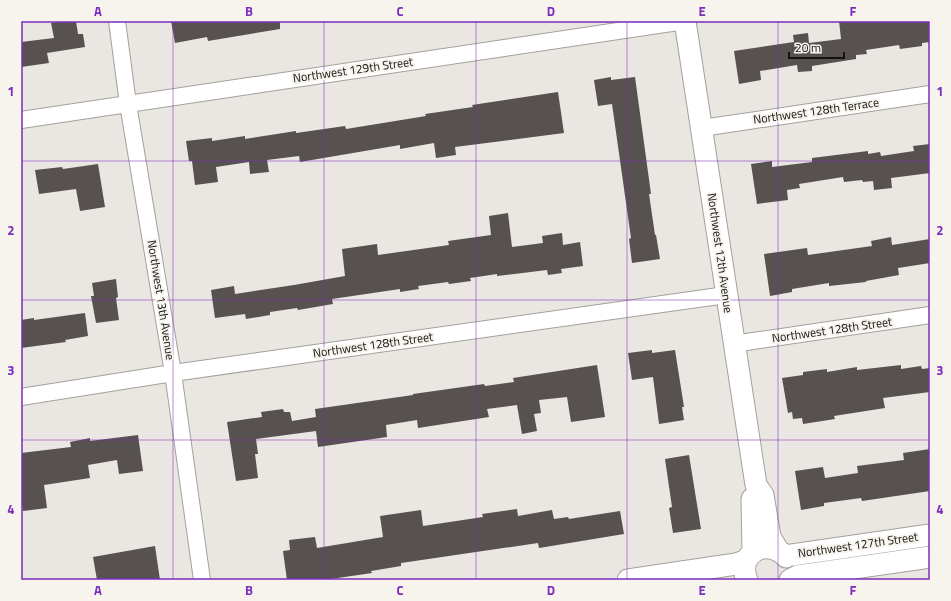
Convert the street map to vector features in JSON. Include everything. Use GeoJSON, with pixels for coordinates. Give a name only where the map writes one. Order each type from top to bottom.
{"type":"FeatureCollection","features":[{"type":"Feature","properties":{"kind":"street","name":"Northwest 13th Avenue"},"geometry":{"type":"LineString","coordinates":[[117,21],[128,104],[173,373],[202,580]]}},
{"type":"Feature","properties":{"kind":"street","name":"Northwest 129th Street"},"geometry":{"type":"LineString","coordinates":[[21,120],[685,21]]}},
{"type":"Feature","properties":{"kind":"street","name":"Northwest 12th Avenue"},"geometry":{"type":"LineString","coordinates":[[685,21],[733,344],[756,485],[763,495],[770,537],[789,564],[789,580]]}},
{"type":"Feature","properties":{"kind":"street","name":"Northwest 128th Terrace"},"geometry":{"type":"LineString","coordinates":[[702,128],[930,94]]}},
{"type":"Feature","properties":{"kind":"street","name":"Northwest 128th Street"},"geometry":{"type":"LineString","coordinates":[[21,397],[173,373],[726,295]]}},
{"type":"Feature","properties":{"kind":"street","name":"Northwest 128th Street"},"geometry":{"type":"LineString","coordinates":[[733,344],[930,315]]}},
{"type":"Feature","properties":{"kind":"street","name":"Northwest 12th Avenue"},"geometry":{"type":"LineString","coordinates":[[747,580],[744,569],[750,556],[752,498],[756,485]]}},
{"type":"Feature","properties":{"kind":"street","name":"Northwest 127th Street"},"geometry":{"type":"LineString","coordinates":[[750,556],[761,548],[770,547],[782,553],[930,535]]}},
{"type":"Feature","properties":{"kind":"street"},"geometry":{"type":"LineString","coordinates":[[628,580],[736,564],[750,556]]}},
{"type":"Feature","properties":{"kind":"street","name":"Northwest 127th Street"},"geometry":{"type":"LineString","coordinates":[[789,580],[798,576],[930,557]]}},
{"type":"Feature","properties":{"kind":"building"},"geometry":{"type":"Polygon","coordinates":[[[57,21],[76,21],[78,34],[83,34],[85,47],[47,53],[49,63],[21,67],[21,42],[54,38],[51,23],[57,21]]]}},
{"type":"Feature","properties":{"kind":"building"},"geometry":{"type":"Polygon","coordinates":[[[171,21],[280,21],[280,29],[208,41],[207,37],[175,43],[171,21]]]}},
{"type":"Feature","properties":{"kind":"building"},"geometry":{"type":"Polygon","coordinates":[[[839,21],[930,21],[930,42],[922,43],[922,46],[900,49],[899,45],[866,50],[867,54],[856,55],[856,59],[812,66],[812,71],[798,72],[797,65],[760,71],[761,80],[739,84],[734,51],[794,42],[793,35],[808,33],[809,43],[841,39],[839,21]]]}},
{"type":"Feature","properties":{"kind":"building"},"geometry":{"type":"Polygon","coordinates":[[[611,77],[611,80],[635,77],[651,194],[649,194],[660,259],[632,263],[629,239],[631,238],[612,104],[598,106],[594,80],[611,77]]]}},
{"type":"Feature","properties":{"kind":"building"},"geometry":{"type":"Polygon","coordinates":[[[558,92],[564,133],[455,147],[456,155],[436,158],[434,143],[400,149],[400,145],[300,162],[299,156],[267,160],[269,172],[250,174],[249,162],[216,167],[218,182],[195,185],[192,161],[189,161],[186,141],[212,138],[212,141],[245,136],[245,139],[296,131],[296,133],[345,126],[346,129],[426,116],[425,114],[473,107],[472,105],[558,92]]]}},
{"type":"Feature","properties":{"kind":"building"},"geometry":{"type":"Polygon","coordinates":[[[930,144],[930,173],[891,178],[892,188],[874,190],[873,181],[863,182],[862,180],[844,182],[843,177],[799,184],[800,188],[787,190],[788,200],[757,204],[751,164],[772,161],[772,167],[812,162],[812,158],[868,151],[868,154],[880,152],[881,156],[914,151],[913,146],[930,144]]]}},
{"type":"Feature","properties":{"kind":"building"},"geometry":{"type":"Polygon","coordinates":[[[98,164],[105,207],[80,211],[76,189],[39,194],[35,170],[62,167],[63,169],[98,164]]]}},
{"type":"Feature","properties":{"kind":"building"},"geometry":{"type":"Polygon","coordinates":[[[508,213],[512,247],[543,243],[542,236],[562,233],[563,245],[580,242],[583,266],[561,269],[562,273],[548,275],[547,270],[497,276],[497,274],[470,278],[471,281],[418,286],[419,289],[400,292],[400,289],[332,299],[333,304],[298,310],[297,308],[270,312],[270,315],[246,319],[245,314],[215,318],[211,290],[234,286],[235,294],[345,276],[342,249],[377,244],[378,255],[449,245],[448,241],[491,235],[489,216],[508,213]]]}},
{"type":"Feature","properties":{"kind":"building"},"geometry":{"type":"Polygon","coordinates":[[[891,237],[892,245],[930,239],[930,263],[898,268],[899,275],[866,282],[829,286],[829,283],[792,289],[792,292],[770,296],[764,254],[807,248],[808,255],[872,246],[871,241],[891,237]]]}},
{"type":"Feature","properties":{"kind":"building"},"geometry":{"type":"Polygon","coordinates":[[[116,279],[118,297],[116,298],[119,320],[96,323],[91,296],[94,296],[92,283],[116,279]]]}},
{"type":"Feature","properties":{"kind":"building"},"geometry":{"type":"Polygon","coordinates":[[[85,313],[88,336],[65,340],[66,342],[21,348],[21,320],[34,318],[34,320],[85,313]]]}},
{"type":"Feature","properties":{"kind":"building"},"geometry":{"type":"Polygon","coordinates":[[[652,350],[652,353],[675,350],[684,407],[682,407],[684,420],[659,424],[653,377],[632,380],[628,353],[652,350]]]}},
{"type":"Feature","properties":{"kind":"building"},"geometry":{"type":"Polygon","coordinates":[[[597,365],[605,417],[571,422],[567,397],[539,400],[541,413],[534,414],[537,431],[522,434],[517,405],[487,409],[489,417],[418,428],[417,420],[386,425],[387,437],[318,447],[316,431],[256,439],[258,454],[255,454],[258,478],[236,481],[227,422],[262,417],[261,412],[283,409],[284,412],[290,412],[292,421],[316,417],[315,409],[484,384],[485,386],[514,382],[513,378],[597,365]]]}},
{"type":"Feature","properties":{"kind":"building"},"geometry":{"type":"Polygon","coordinates":[[[901,365],[901,369],[921,366],[922,369],[930,368],[930,392],[883,398],[885,408],[834,416],[835,419],[803,424],[802,418],[793,419],[792,412],[788,413],[782,378],[803,375],[803,372],[827,369],[827,372],[857,367],[857,370],[901,365]]]}},
{"type":"Feature","properties":{"kind":"building"},"geometry":{"type":"Polygon","coordinates":[[[138,435],[143,471],[119,474],[117,460],[88,465],[90,478],[44,485],[47,508],[23,511],[21,497],[21,453],[71,447],[70,442],[90,438],[90,441],[138,435]]]}},
{"type":"Feature","properties":{"kind":"building"},"geometry":{"type":"Polygon","coordinates":[[[930,449],[930,491],[862,501],[861,498],[824,503],[824,506],[801,510],[795,471],[823,467],[825,478],[858,473],[857,466],[904,460],[903,453],[930,449]]]}},
{"type":"Feature","properties":{"kind":"building"},"geometry":{"type":"Polygon","coordinates":[[[689,455],[701,529],[673,533],[669,508],[672,507],[665,459],[689,455]]]}},
{"type":"Feature","properties":{"kind":"building"},"geometry":{"type":"Polygon","coordinates":[[[517,509],[518,516],[552,510],[554,519],[568,517],[569,519],[620,511],[624,534],[539,548],[538,543],[401,563],[401,566],[371,571],[372,573],[324,580],[287,580],[283,551],[290,550],[289,540],[315,537],[317,548],[383,537],[380,516],[421,510],[423,526],[483,517],[482,514],[517,509]]]}},
{"type":"Feature","properties":{"kind":"building"},"geometry":{"type":"Polygon","coordinates":[[[155,546],[160,580],[97,580],[93,557],[155,546]]]}}]}
